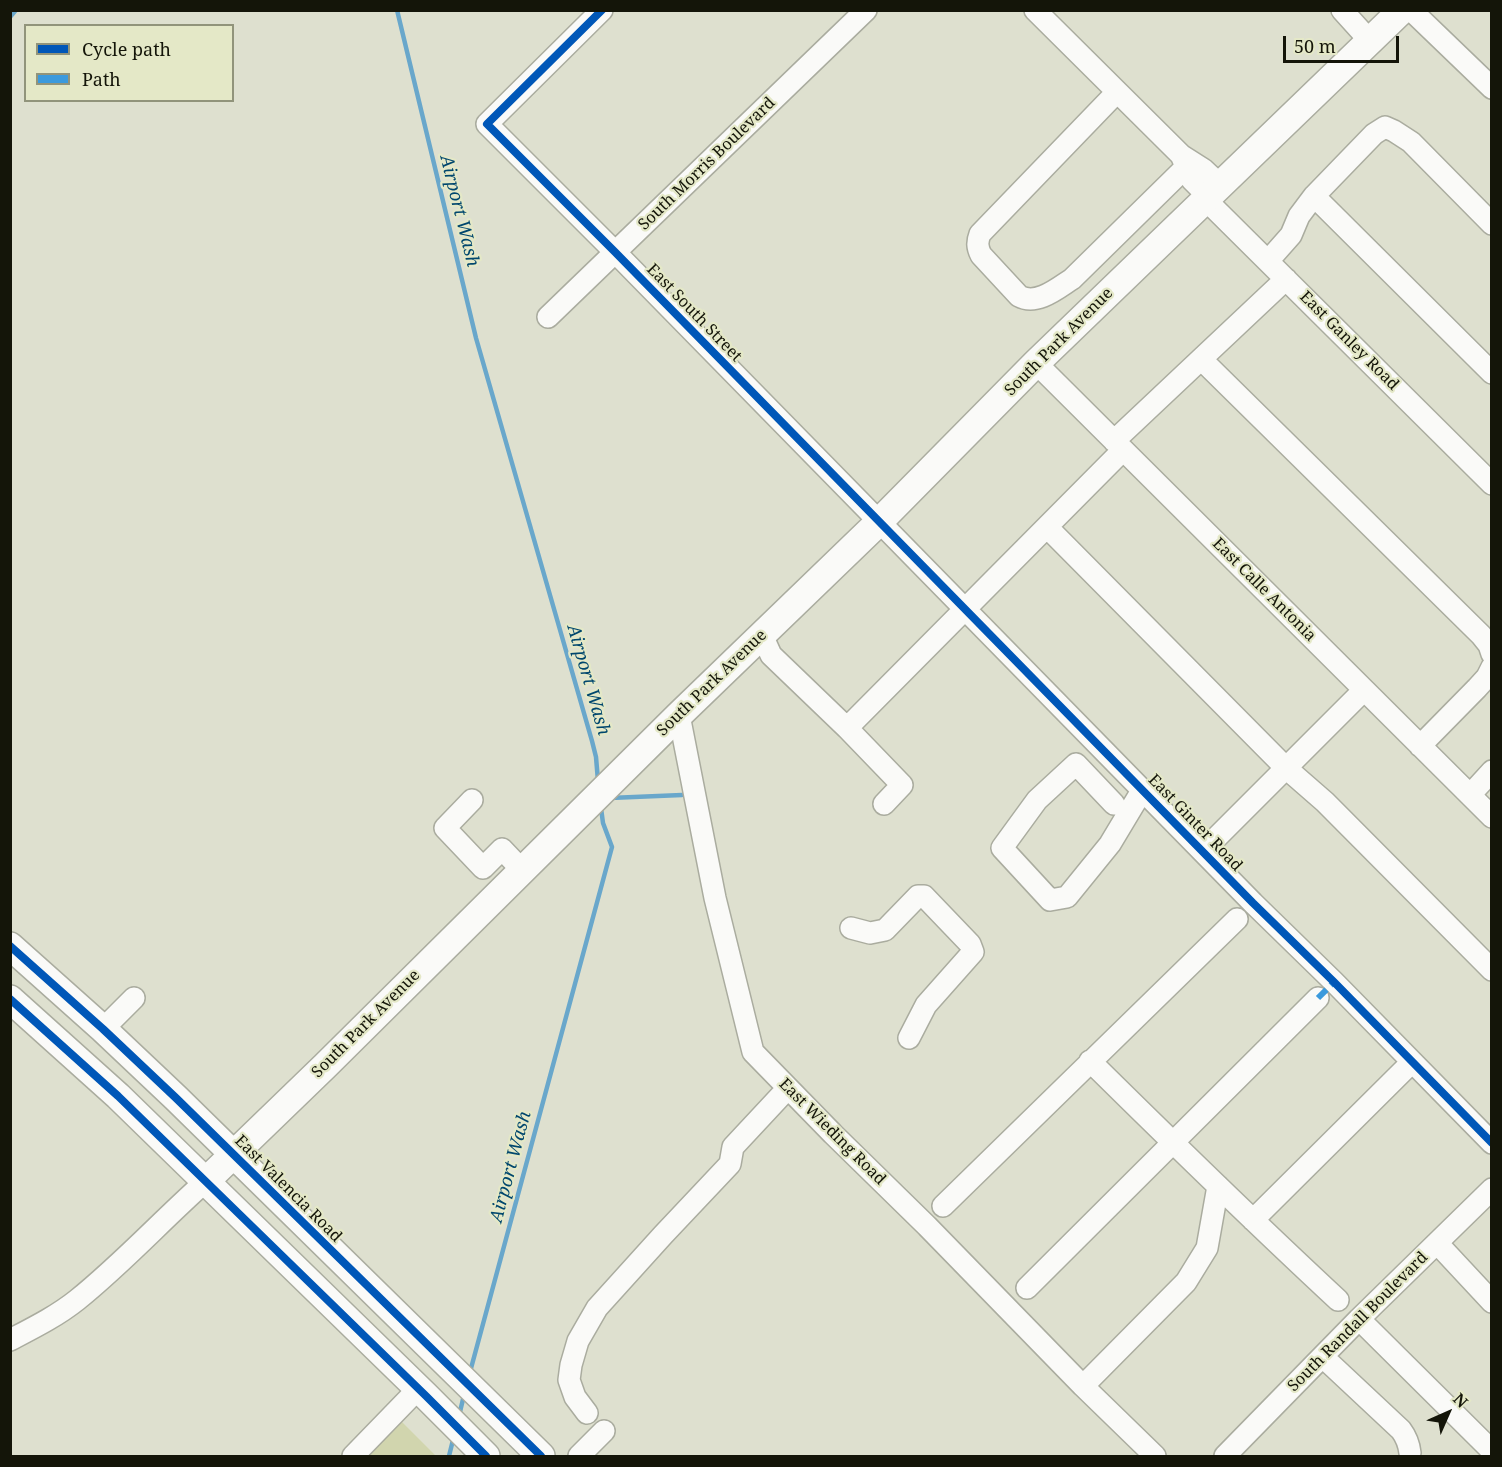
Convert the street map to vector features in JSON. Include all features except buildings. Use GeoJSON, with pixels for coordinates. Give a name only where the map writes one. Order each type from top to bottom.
{"type":"FeatureCollection","features":[{"type":"Feature","properties":{"kind":"main road","name":"South Park Avenue"},"geometry":{"type":"LineString","coordinates":[[206,1181],[679,715],[879,522],[1036,363],[1402,10]]}},
{"type":"Feature","properties":{"kind":"main road","name":"East Valencia Road"},"geometry":{"type":"LineString","coordinates":[[10,946],[176,1098],[541,1456]]}},
{"type":"Feature","properties":{"kind":"main road"},"geometry":{"type":"LineString","coordinates":[[10,999],[118,1096],[485,1455]]}},
{"type":"Feature","properties":{"kind":"street","name":"East South Street"},"geometry":{"type":"LineString","coordinates":[[602,10],[487,124],[879,522]]}},
{"type":"Feature","properties":{"kind":"street","name":"South Morris Boulevard"},"geometry":{"type":"LineString","coordinates":[[548,317],[866,10]]}},
{"type":"Feature","properties":{"kind":"street","name":"East Ganley Road"},"geometry":{"type":"LineString","coordinates":[[1035,10],[1184,161],[1203,169],[1211,193],[1268,261],[1491,484]]}},
{"type":"Feature","properties":{"kind":"street"},"geometry":{"type":"LineString","coordinates":[[1342,10],[1370,41]]}},
{"type":"Feature","properties":{"kind":"street"},"geometry":{"type":"LineString","coordinates":[[1411,10],[1491,88]]}},
{"type":"Feature","properties":{"kind":"street"},"geometry":{"type":"LineString","coordinates":[[1117,92],[980,234],[977,247],[981,255],[1012,288],[1025,300],[1031,300],[1054,291],[1072,279],[1184,161]]}},
{"type":"Feature","properties":{"kind":"street"},"geometry":{"type":"LineString","coordinates":[[1268,261],[1291,235],[1299,216],[1314,196],[1374,134],[1385,127],[1412,142],[1491,224]]}},
{"type":"Feature","properties":{"kind":"street"},"geometry":{"type":"LineString","coordinates":[[1314,196],[1491,373]]}},
{"type":"Feature","properties":{"kind":"street"},"geometry":{"type":"LineString","coordinates":[[847,728],[1047,527],[1118,445],[1201,359],[1286,279]]}},
{"type":"Feature","properties":{"kind":"street"},"geometry":{"type":"LineString","coordinates":[[1201,359],[1481,635],[1489,645],[1491,654]]}},
{"type":"Feature","properties":{"kind":"street","name":"East Calle Antonia"},"geometry":{"type":"LineString","coordinates":[[1036,363],[1491,817]]}},
{"type":"Feature","properties":{"kind":"street","name":"East Ginter Road"},"geometry":{"type":"LineString","coordinates":[[879,522],[1491,1143]]}},
{"type":"Feature","properties":{"kind":"street"},"geometry":{"type":"LineString","coordinates":[[1047,527],[1491,970]]}},
{"type":"Feature","properties":{"kind":"street"},"geometry":{"type":"LineString","coordinates":[[762,635],[771,655],[902,785],[884,804]]}},
{"type":"Feature","properties":{"kind":"street"},"geometry":{"type":"LineString","coordinates":[[1420,746],[1487,677],[1491,667]]}},
{"type":"Feature","properties":{"kind":"street"},"geometry":{"type":"LineString","coordinates":[[1203,851],[1364,690]]}},
{"type":"Feature","properties":{"kind":"street","name":"East Wieding Road"},"geometry":{"type":"LineString","coordinates":[[679,715],[715,898],[753,1052],[832,1134],[927,1226],[1083,1386],[1155,1456]]}},
{"type":"Feature","properties":{"kind":"street"},"geometry":{"type":"LineString","coordinates":[[1114,804],[1076,764],[1037,800],[1002,848],[1050,900],[1067,897],[1110,844],[1143,789]]}},
{"type":"Feature","properties":{"kind":"street"},"geometry":{"type":"LineString","coordinates":[[1470,795],[1491,771]]}},
{"type":"Feature","properties":{"kind":"street"},"geometry":{"type":"LineString","coordinates":[[472,800],[445,828],[483,868],[502,849],[513,879]]}},
{"type":"Feature","properties":{"kind":"street"},"geometry":{"type":"LineString","coordinates":[[851,928],[870,933],[885,930],[918,896],[924,896],[970,944],[973,952],[926,1005],[909,1038]]}},
{"type":"Feature","properties":{"kind":"street"},"geometry":{"type":"LineString","coordinates":[[943,1206],[1237,919]]}},
{"type":"Feature","properties":{"kind":"street"},"geometry":{"type":"LineString","coordinates":[[103,1029],[135,998]]}},
{"type":"Feature","properties":{"kind":"street"},"geometry":{"type":"LineString","coordinates":[[1027,1288],[1318,998]]}},
{"type":"Feature","properties":{"kind":"street"},"geometry":{"type":"LineString","coordinates":[[1090,1061],[1338,1300]]}},
{"type":"Feature","properties":{"kind":"street"},"geometry":{"type":"LineString","coordinates":[[1253,1220],[1412,1062]]}},
{"type":"Feature","properties":{"kind":"street"},"geometry":{"type":"LineString","coordinates":[[587,1413],[575,1397],[569,1380],[578,1341],[597,1308],[730,1164],[733,1147],[788,1088]]}},
{"type":"Feature","properties":{"kind":"street","name":"South Park Avenue"},"geometry":{"type":"LineString","coordinates":[[10,1340],[76,1301],[206,1181]]}},
{"type":"Feature","properties":{"kind":"street"},"geometry":{"type":"LineString","coordinates":[[1083,1386],[1186,1282],[1207,1248],[1218,1186]]}},
{"type":"Feature","properties":{"kind":"street","name":"South Randall Boulevard"},"geometry":{"type":"LineString","coordinates":[[1225,1456],[1359,1319],[1491,1190]]}},
{"type":"Feature","properties":{"kind":"street"},"geometry":{"type":"LineString","coordinates":[[1437,1243],[1491,1302]]}},
{"type":"Feature","properties":{"kind":"street"},"geometry":{"type":"LineString","coordinates":[[1359,1319],[1491,1451]]}},
{"type":"Feature","properties":{"kind":"street"},"geometry":{"type":"LineString","coordinates":[[1323,1357],[1401,1430],[1407,1438],[1410,1453]]}},
{"type":"Feature","properties":{"kind":"street"},"geometry":{"type":"LineString","coordinates":[[353,1456],[422,1392]]}},
{"type":"Feature","properties":{"kind":"street"},"geometry":{"type":"LineString","coordinates":[[579,1456],[603,1431]]}},
{"type":"Feature","properties":{"kind":"green space"},"geometry":{"type":"Polygon","coordinates":[[[399,1419],[436,1456],[362,1456],[399,1419]]]}},
{"type":"Feature","properties":{"kind":"waterway"},"geometry":{"type":"LineString","coordinates":[[10,17],[16,10]]}},
{"type":"Feature","properties":{"kind":"waterway","name":"Airport Wash"},"geometry":{"type":"LineString","coordinates":[[397,10],[476,338],[592,741],[598,781]]}},
{"type":"Feature","properties":{"kind":"waterway"},"geometry":{"type":"LineString","coordinates":[[610,798],[682,795]]}},
{"type":"Feature","properties":{"kind":"waterway","name":"Airport Wash"},"geometry":{"type":"LineString","coordinates":[[470,1372],[612,847],[603,823],[601,808]]}},
{"type":"Feature","properties":{"kind":"waterway"},"geometry":{"type":"LineString","coordinates":[[459,1416],[464,1395]]}},
{"type":"Feature","properties":{"kind":"waterway"},"geometry":{"type":"LineString","coordinates":[[449,1456],[454,1436]]}},
{"type":"Feature","properties":{"kind":"marked path"},"geometry":{"type":"LineString","coordinates":[[1318,998],[1334,982]]}},
{"type":"Feature","properties":{"kind":"cycle path"},"geometry":{"type":"LineString","coordinates":[[602,10],[487,124],[1492,1143]]}},
{"type":"Feature","properties":{"kind":"cycle path"},"geometry":{"type":"LineString","coordinates":[[10,946],[176,1098],[541,1456]]}},
{"type":"Feature","properties":{"kind":"cycle path"},"geometry":{"type":"LineString","coordinates":[[10,999],[118,1096],[486,1456]]}}]}
